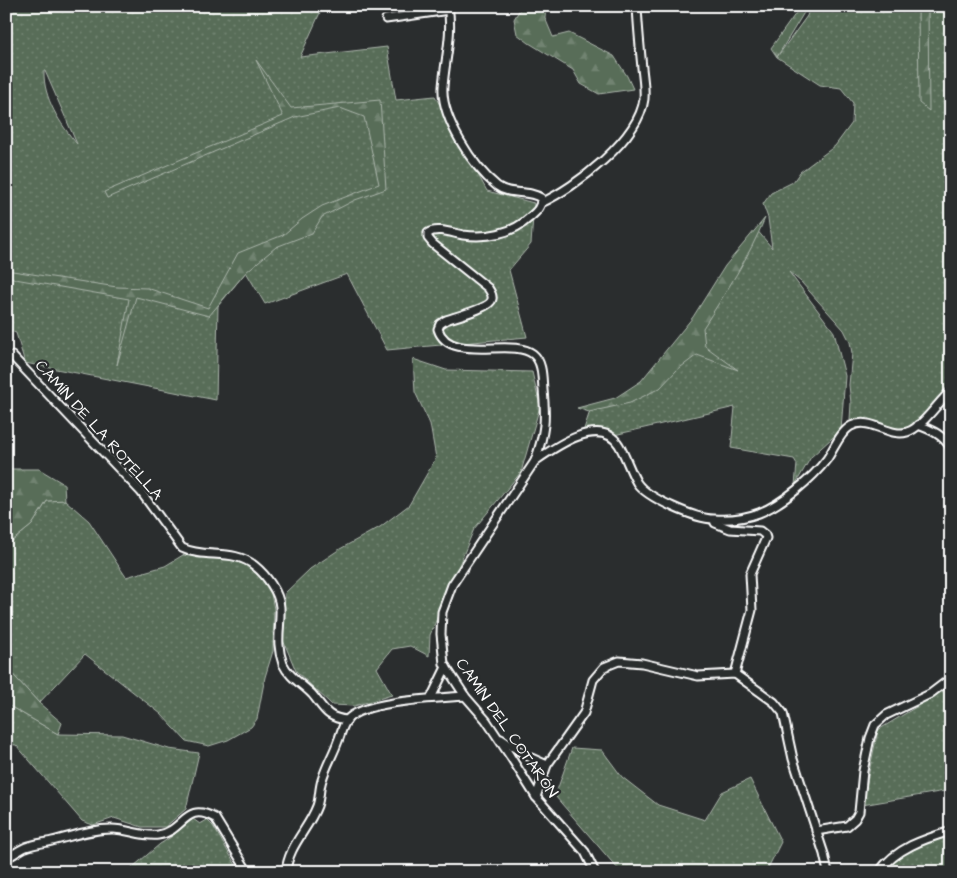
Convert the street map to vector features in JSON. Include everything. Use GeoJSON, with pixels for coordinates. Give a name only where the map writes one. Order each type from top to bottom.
{"type":"FeatureCollection","features":[{"type":"Feature","properties":{"kind":"street"},"geometry":{"type":"LineString","coordinates":[[386,19],[448,8],[451,20],[443,89],[445,107],[452,126],[467,151],[498,187],[537,195],[541,198],[541,203],[584,178],[612,152],[636,121],[642,108],[644,91],[637,6]]}},
{"type":"Feature","properties":{"kind":"street","name":"CAMÍN DEL COTARÓN"},"geometry":{"type":"LineString","coordinates":[[541,203],[538,210],[523,224],[506,232],[485,236],[438,231],[428,233],[428,238],[433,244],[488,288],[492,294],[490,303],[485,307],[446,320],[440,324],[438,329],[440,335],[450,342],[466,348],[527,350],[534,354],[542,370],[546,418],[543,439],[535,461],[452,584],[442,612],[440,634],[446,667],[465,696],[486,720],[536,797],[585,852],[596,872]]}},
{"type":"Feature","properties":{"kind":"street","name":"CAMÍN DE LA ROTELLA"},"geometry":{"type":"LineString","coordinates":[[12,356],[141,492],[182,548],[192,552],[235,556],[249,561],[256,566],[278,596],[280,609],[278,634],[281,656],[287,671],[311,694],[328,715],[347,720]]}},
{"type":"Feature","properties":{"kind":"street"},"geometry":{"type":"LineString","coordinates":[[535,461],[564,442],[580,435],[596,433],[610,436],[618,444],[638,484],[645,492],[700,518],[714,520],[737,518],[758,514],[778,504],[806,481],[826,460],[849,427],[859,423],[899,433],[907,432],[918,425],[951,391]]}},
{"type":"Feature","properties":{"kind":"street"},"geometry":{"type":"LineString","coordinates":[[918,425],[935,432],[945,439],[951,448]]}},
{"type":"Feature","properties":{"kind":"street"},"geometry":{"type":"LineString","coordinates":[[714,520],[715,523],[730,529],[760,531],[766,538],[750,574],[752,610],[734,674]]}},
{"type":"Feature","properties":{"kind":"street"},"geometry":{"type":"LineString","coordinates":[[536,797],[547,765],[584,713],[593,680],[604,667],[619,661],[642,663],[698,676],[734,674],[774,702],[783,713],[793,759],[828,872]]}},
{"type":"Feature","properties":{"kind":"street"},"geometry":{"type":"LineString","coordinates":[[431,698],[446,667]]}},
{"type":"Feature","properties":{"kind":"street"},"geometry":{"type":"LineString","coordinates":[[816,831],[847,826],[856,819],[859,812],[866,755],[875,725],[886,715],[930,694],[951,678]]}},
{"type":"Feature","properties":{"kind":"street"},"geometry":{"type":"LineString","coordinates":[[286,872],[287,862],[292,850],[311,820],[318,804],[326,768],[347,720],[353,713],[378,706],[431,698],[465,696]]}},
{"type":"Feature","properties":{"kind":"street"},"geometry":{"type":"LineString","coordinates":[[496,736],[527,756],[547,765]]}},
{"type":"Feature","properties":{"kind":"street"},"geometry":{"type":"LineString","coordinates":[[6,858],[26,847],[98,829],[115,829],[159,835],[170,831],[179,825],[189,814],[196,812],[208,814],[215,818],[248,872]]}},
{"type":"Feature","properties":{"kind":"street"},"geometry":{"type":"LineString","coordinates":[[879,872],[892,857],[910,846],[951,831]]}},
{"type":"Feature","properties":{"kind":"green space"},"geometry":{"type":"Polygon","coordinates":[[[6,6],[323,6],[300,57],[387,47],[396,100],[435,96],[487,191],[534,203],[531,244],[509,270],[527,337],[387,350],[347,274],[265,304],[246,272],[218,306],[216,400],[25,363],[16,333],[6,329],[6,315],[11,322],[6,312],[6,6]],[[45,71],[44,81],[50,101],[59,119],[77,144],[45,71]]]}},
{"type":"Feature","properties":{"kind":"green space"},"geometry":{"type":"Polygon","coordinates":[[[522,6],[546,6],[545,18],[553,37],[569,33],[614,56],[633,89],[599,94],[581,84],[573,70],[517,34],[514,19],[522,6]]]}},
{"type":"Feature","properties":{"kind":"green space"},"geometry":{"type":"Polygon","coordinates":[[[801,6],[808,6],[777,57],[771,48],[801,6]]]}},
{"type":"Feature","properties":{"kind":"green space"},"geometry":{"type":"Polygon","coordinates":[[[810,6],[951,6],[951,386],[917,421],[906,429],[899,430],[868,419],[850,420],[849,385],[852,353],[850,342],[844,330],[801,282],[789,272],[834,332],[845,376],[841,430],[811,457],[795,485],[797,464],[794,459],[731,448],[735,407],[614,435],[584,429],[590,411],[618,404],[689,334],[756,229],[772,248],[768,218],[763,204],[771,193],[793,182],[800,172],[835,146],[852,123],[853,103],[841,88],[820,85],[777,57],[807,16],[810,6]]]}},
{"type":"Feature","properties":{"kind":"green space"},"geometry":{"type":"Polygon","coordinates":[[[918,6],[928,6],[929,111],[919,103],[918,6]]]}},
{"type":"Feature","properties":{"kind":"green space"},"geometry":{"type":"Polygon","coordinates":[[[256,60],[291,108],[380,100],[386,189],[355,200],[322,217],[312,233],[276,247],[246,272],[209,316],[136,297],[117,365],[129,299],[15,279],[6,274],[6,270],[117,287],[147,288],[208,308],[238,253],[283,235],[302,219],[322,206],[379,184],[364,117],[340,108],[295,117],[107,198],[104,192],[283,116],[256,60]]]}},
{"type":"Feature","properties":{"kind":"green space"},"geometry":{"type":"Polygon","coordinates":[[[765,218],[729,288],[703,328],[705,346],[738,370],[697,355],[677,370],[660,388],[630,403],[589,412],[577,408],[615,398],[641,381],[693,317],[725,266],[765,218]]]}},
{"type":"Feature","properties":{"kind":"green space"},"geometry":{"type":"Polygon","coordinates":[[[413,359],[446,370],[532,372],[540,406],[521,472],[474,529],[430,635],[429,656],[410,646],[392,649],[377,668],[392,695],[354,706],[332,705],[296,671],[283,640],[285,593],[310,569],[340,549],[380,527],[409,505],[436,458],[430,424],[415,392],[413,359]]]}},
{"type":"Feature","properties":{"kind":"green space"},"geometry":{"type":"Polygon","coordinates":[[[6,468],[39,469],[64,484],[65,500],[47,501],[32,525],[6,546],[6,468]]]}},
{"type":"Feature","properties":{"kind":"green space"},"geometry":{"type":"Polygon","coordinates":[[[65,500],[89,521],[126,577],[165,566],[183,555],[229,559],[248,566],[261,578],[271,594],[274,609],[273,651],[265,677],[257,719],[251,727],[228,740],[209,746],[186,741],[161,714],[85,654],[39,703],[6,667],[6,546],[32,525],[47,501],[65,500]]]}},
{"type":"Feature","properties":{"kind":"green space"},"geometry":{"type":"Polygon","coordinates":[[[6,667],[39,703],[62,723],[58,734],[6,704],[6,667]]]}},
{"type":"Feature","properties":{"kind":"green space"},"geometry":{"type":"Polygon","coordinates":[[[951,686],[951,790],[862,805],[878,730],[951,686]]]}},
{"type":"Feature","properties":{"kind":"green space"},"geometry":{"type":"Polygon","coordinates":[[[6,704],[58,734],[122,735],[169,749],[199,753],[186,809],[165,827],[142,827],[114,818],[93,825],[82,821],[16,745],[6,744],[6,704]]]}},
{"type":"Feature","properties":{"kind":"green space"},"geometry":{"type":"Polygon","coordinates":[[[572,748],[602,750],[622,777],[658,805],[705,820],[722,792],[750,779],[781,842],[766,872],[618,872],[618,869],[555,796],[572,748]]]}},
{"type":"Feature","properties":{"kind":"green space"},"geometry":{"type":"Polygon","coordinates":[[[193,819],[200,824],[207,820],[213,826],[240,872],[127,872],[160,844],[193,819]]]}},
{"type":"Feature","properties":{"kind":"green space"},"geometry":{"type":"Polygon","coordinates":[[[951,836],[951,872],[885,872],[899,858],[915,848],[951,836]]]}}]}
